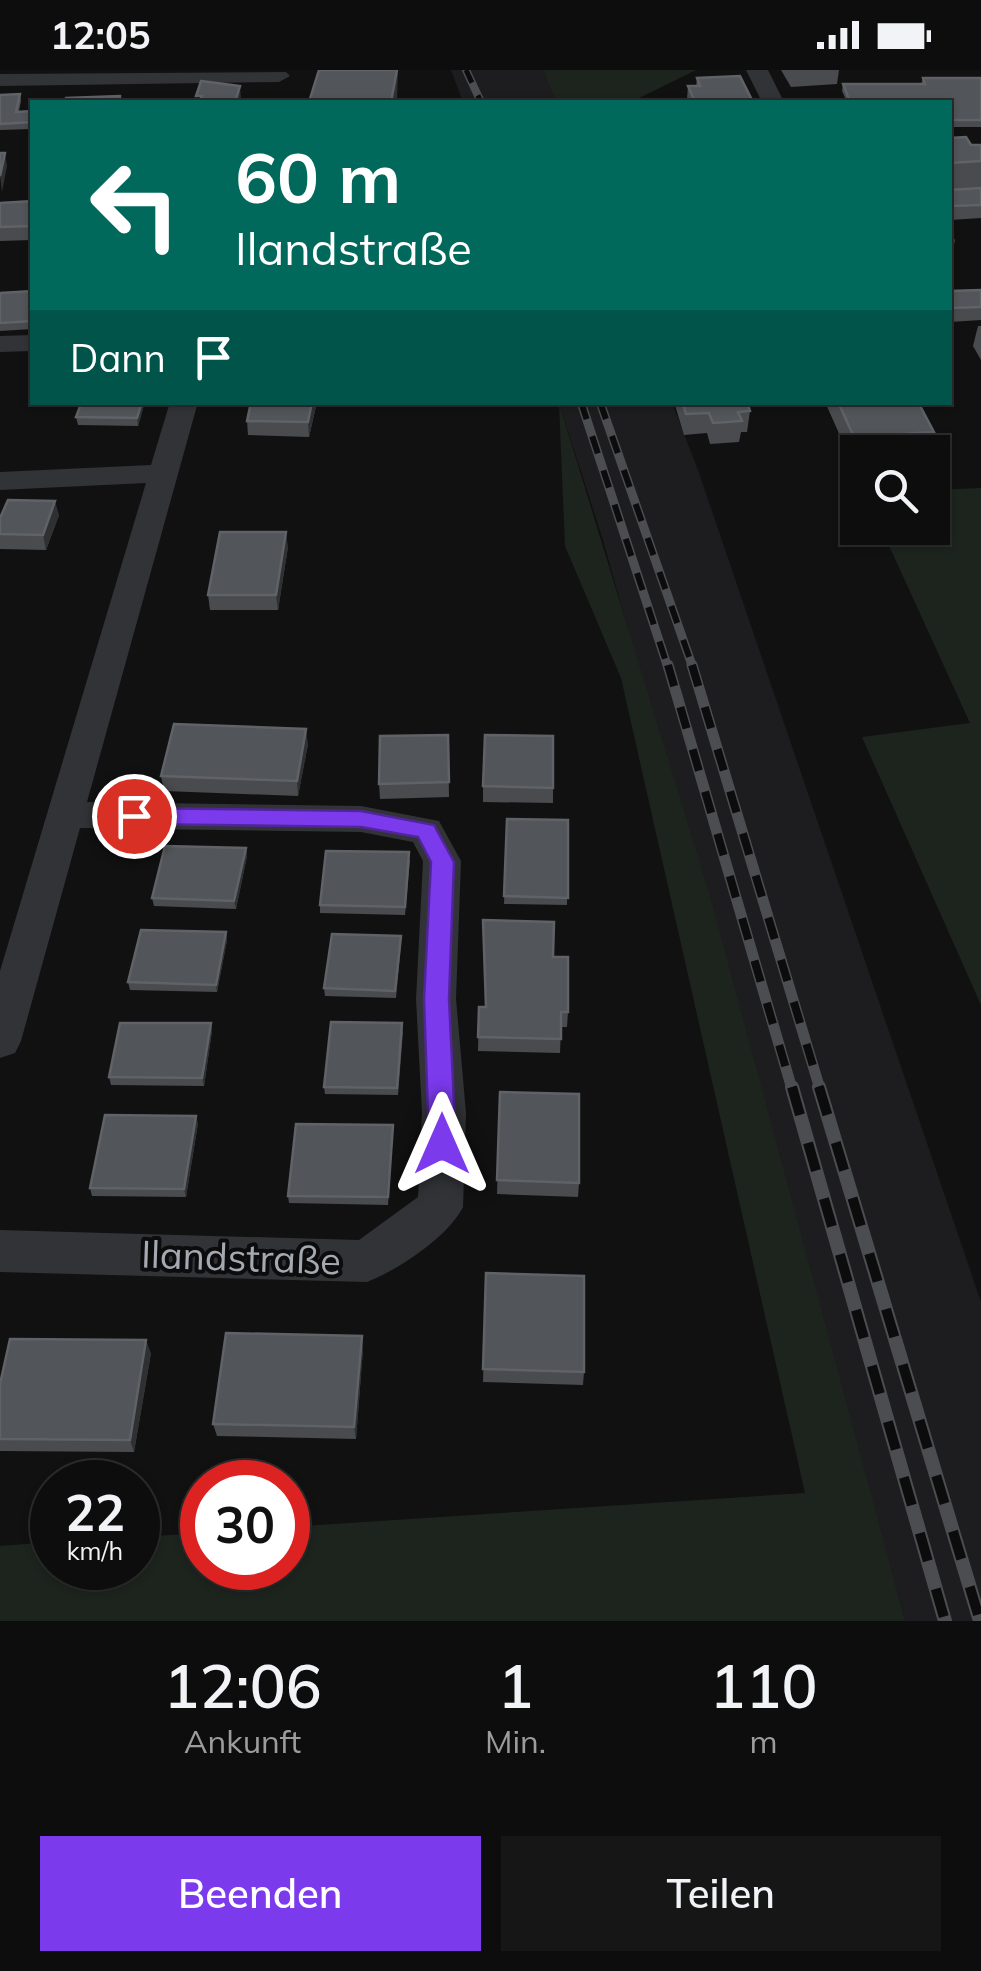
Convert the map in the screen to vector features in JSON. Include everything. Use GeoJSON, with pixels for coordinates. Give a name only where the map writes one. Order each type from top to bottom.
{"type":"FeatureCollection","features":[{"type":"Feature","properties":{"kind":"street"},"geometry":{"type":"LineString","coordinates":[[757,70],[772,100]]}},
{"type":"Feature","properties":{"kind":"street"},"geometry":{"type":"LineString","coordinates":[[0,80],[280,73],[273,100]]}},
{"type":"Feature","properties":{"kind":"street"},"geometry":{"type":"LineString","coordinates":[[0,344],[30,343]]}},
{"type":"Feature","properties":{"kind":"street"},"geometry":{"type":"LineString","coordinates":[[0,1041],[183,405]]}},
{"type":"Feature","properties":{"kind":"street"},"geometry":{"type":"LineString","coordinates":[[0,481],[166,472]]}},
{"type":"Feature","properties":{"kind":"street","name":"Ilandstraße"},"geometry":{"type":"LineString","coordinates":[[0,1251],[367,1261],[440,1207],[444,1112],[436,999],[442,862],[426,831],[361,819],[64,815]]}},
{"type":"Feature","properties":{"kind":"shaded area"},"geometry":{"type":"Polygon","coordinates":[[[451,70],[543,70],[555,100],[462,100],[451,70]]]}},
{"type":"Feature","properties":{"kind":"shaded area"},"geometry":{"type":"Polygon","coordinates":[[[543,70],[696,70],[635,100],[555,100],[543,70]]]}},
{"type":"Feature","properties":{"kind":"shaded area"},"geometry":{"type":"Polygon","coordinates":[[[559,405],[709,893],[905,1621],[0,1621],[0,1546],[30,1544],[30,1590],[160,1590],[160,1536],[180,1534],[180,1590],[310,1590],[310,1526],[805,1493],[621,678],[565,546],[559,405]]]}},
{"type":"Feature","properties":{"kind":"shaded area"},"geometry":{"type":"Polygon","coordinates":[[[560,405],[673,405],[981,1302],[981,1621],[905,1621],[603,540],[560,405]]]}},
{"type":"Feature","properties":{"kind":"shaded area"},"geometry":{"type":"Polygon","coordinates":[[[981,488],[981,1005],[862,737],[970,723],[889,545],[950,545],[950,489],[981,488]]]}},
{"type":"Feature","properties":{"kind":"building"},"geometry":{"type":"Polygon","coordinates":[[[319,70],[397,70],[391,100],[310,100],[319,70]]]}},
{"type":"Feature","properties":{"kind":"building"},"geometry":{"type":"Polygon","coordinates":[[[740,76],[752,100],[694,100],[688,86],[700,86],[697,78],[740,76]]]}},
{"type":"Feature","properties":{"kind":"building"},"geometry":{"type":"Polygon","coordinates":[[[923,78],[981,78],[981,120],[952,120],[952,100],[849,100],[843,84],[925,84],[923,78]]]}},
{"type":"Feature","properties":{"kind":"building"},"geometry":{"type":"Polygon","coordinates":[[[201,81],[240,86],[236,100],[200,100],[202,96],[196,96],[201,81]]]}},
{"type":"Feature","properties":{"kind":"building"},"geometry":{"type":"Polygon","coordinates":[[[20,94],[16,112],[30,111],[30,122],[0,124],[0,95],[20,94]]]}},
{"type":"Feature","properties":{"kind":"building"},"geometry":{"type":"Polygon","coordinates":[[[120,96],[120,100],[66,100],[120,96]]]}},
{"type":"Feature","properties":{"kind":"building"},"geometry":{"type":"Polygon","coordinates":[[[966,137],[971,145],[981,145],[981,161],[952,163],[952,138],[966,137]]]}},
{"type":"Feature","properties":{"kind":"building"},"geometry":{"type":"Polygon","coordinates":[[[981,188],[981,205],[952,206],[952,190],[981,188]]]}},
{"type":"Feature","properties":{"kind":"building"},"geometry":{"type":"Polygon","coordinates":[[[30,201],[30,226],[0,227],[0,203],[30,201]]]}},
{"type":"Feature","properties":{"kind":"building"},"geometry":{"type":"Polygon","coordinates":[[[981,290],[981,307],[952,308],[952,291],[981,290]]]}},
{"type":"Feature","properties":{"kind":"building"},"geometry":{"type":"Polygon","coordinates":[[[30,291],[30,321],[0,323],[0,293],[30,291]]]}},
{"type":"Feature","properties":{"kind":"building"},"geometry":{"type":"Polygon","coordinates":[[[81,405],[141,405],[137,418],[76,417],[81,405]]]}},
{"type":"Feature","properties":{"kind":"building"},"geometry":{"type":"Polygon","coordinates":[[[250,405],[311,405],[308,422],[247,421],[250,405]]]}},
{"type":"Feature","properties":{"kind":"building"},"geometry":{"type":"Polygon","coordinates":[[[683,405],[748,405],[750,411],[738,412],[742,421],[713,423],[709,413],[686,414],[683,405]]]}},
{"type":"Feature","properties":{"kind":"building"},"geometry":{"type":"Polygon","coordinates":[[[839,405],[920,405],[934,432],[853,435],[839,405]]]}},
{"type":"Feature","properties":{"kind":"building"},"geometry":{"type":"Polygon","coordinates":[[[8,500],[55,501],[43,535],[0,534],[0,518],[8,500]]]}},
{"type":"Feature","properties":{"kind":"building"},"geometry":{"type":"Polygon","coordinates":[[[220,532],[286,532],[276,595],[208,595],[220,532]]]}},
{"type":"Feature","properties":{"kind":"building"},"geometry":{"type":"Polygon","coordinates":[[[174,724],[306,729],[297,781],[161,776],[174,724]]]}},
{"type":"Feature","properties":{"kind":"building"},"geometry":{"type":"Polygon","coordinates":[[[448,735],[449,782],[379,784],[380,736],[448,735]]]}},
{"type":"Feature","properties":{"kind":"building"},"geometry":{"type":"Polygon","coordinates":[[[485,735],[553,736],[553,788],[483,786],[485,735]]]}},
{"type":"Feature","properties":{"kind":"building"},"geometry":{"type":"Polygon","coordinates":[[[507,819],[568,820],[568,898],[504,896],[507,819]]]}},
{"type":"Feature","properties":{"kind":"building"},"geometry":{"type":"Polygon","coordinates":[[[165,846],[246,848],[234,901],[152,898],[165,846]]]}},
{"type":"Feature","properties":{"kind":"building"},"geometry":{"type":"Polygon","coordinates":[[[326,851],[409,852],[405,907],[320,905],[326,851]]]}},
{"type":"Feature","properties":{"kind":"building"},"geometry":{"type":"Polygon","coordinates":[[[483,920],[554,922],[553,957],[568,957],[568,1012],[561,1012],[561,1039],[478,1037],[479,1007],[486,1007],[483,920]]]}},
{"type":"Feature","properties":{"kind":"building"},"geometry":{"type":"Polygon","coordinates":[[[141,930],[226,932],[216,985],[128,982],[141,930]]]}},
{"type":"Feature","properties":{"kind":"building"},"geometry":{"type":"Polygon","coordinates":[[[332,934],[401,936],[395,991],[324,988],[332,934]]]}},
{"type":"Feature","properties":{"kind":"building"},"geometry":{"type":"Polygon","coordinates":[[[331,1022],[402,1023],[397,1088],[324,1087],[331,1022]]]}},
{"type":"Feature","properties":{"kind":"building"},"geometry":{"type":"Polygon","coordinates":[[[120,1023],[211,1023],[202,1078],[109,1077],[120,1023]]]}},
{"type":"Feature","properties":{"kind":"building"},"geometry":{"type":"Polygon","coordinates":[[[500,1092],[579,1094],[579,1183],[497,1180],[500,1092]]]}},
{"type":"Feature","properties":{"kind":"building"},"geometry":{"type":"Polygon","coordinates":[[[105,1115],[196,1116],[184,1189],[90,1188],[105,1115]]]}},
{"type":"Feature","properties":{"kind":"building"},"geometry":{"type":"Polygon","coordinates":[[[296,1124],[393,1125],[388,1197],[288,1196],[296,1124]]]}},
{"type":"Feature","properties":{"kind":"building"},"geometry":{"type":"Polygon","coordinates":[[[486,1273],[584,1276],[584,1372],[483,1369],[486,1273]]]}},
{"type":"Feature","properties":{"kind":"building"},"geometry":{"type":"Polygon","coordinates":[[[226,1333],[362,1336],[354,1427],[213,1424],[226,1333]]]}},
{"type":"Feature","properties":{"kind":"building"},"geometry":{"type":"Polygon","coordinates":[[[10,1339],[146,1340],[130,1440],[0,1439],[0,1384],[10,1339]]]}},
{"type":"Feature","properties":{"kind":"railway"},"geometry":{"type":"LineString","coordinates":[[466,70],[480,100]]}},
{"type":"Feature","properties":{"kind":"railway"},"geometry":{"type":"LineString","coordinates":[[582,405],[668,668]]}},
{"type":"Feature","properties":{"kind":"railway"},"geometry":{"type":"LineString","coordinates":[[601,405],[692,666]]}},
{"type":"Feature","properties":{"kind":"railway"},"geometry":{"type":"LineString","coordinates":[[668,665],[792,1089]]}},
{"type":"Feature","properties":{"kind":"railway"},"geometry":{"type":"LineString","coordinates":[[692,666],[820,1089]]}},
{"type":"Feature","properties":{"kind":"railway"},"geometry":{"type":"LineString","coordinates":[[792,1087],[945,1621]]}},
{"type":"Feature","properties":{"kind":"railway"},"geometry":{"type":"LineString","coordinates":[[819,1087],[980,1621]]}},
{"type":"Feature","properties":{"kind":"route"},"geometry":{"type":"LineString","coordinates":[[134,816],[361,819],[426,831],[442,862],[436,999],[444,1112],[442,1144]]}}]}
